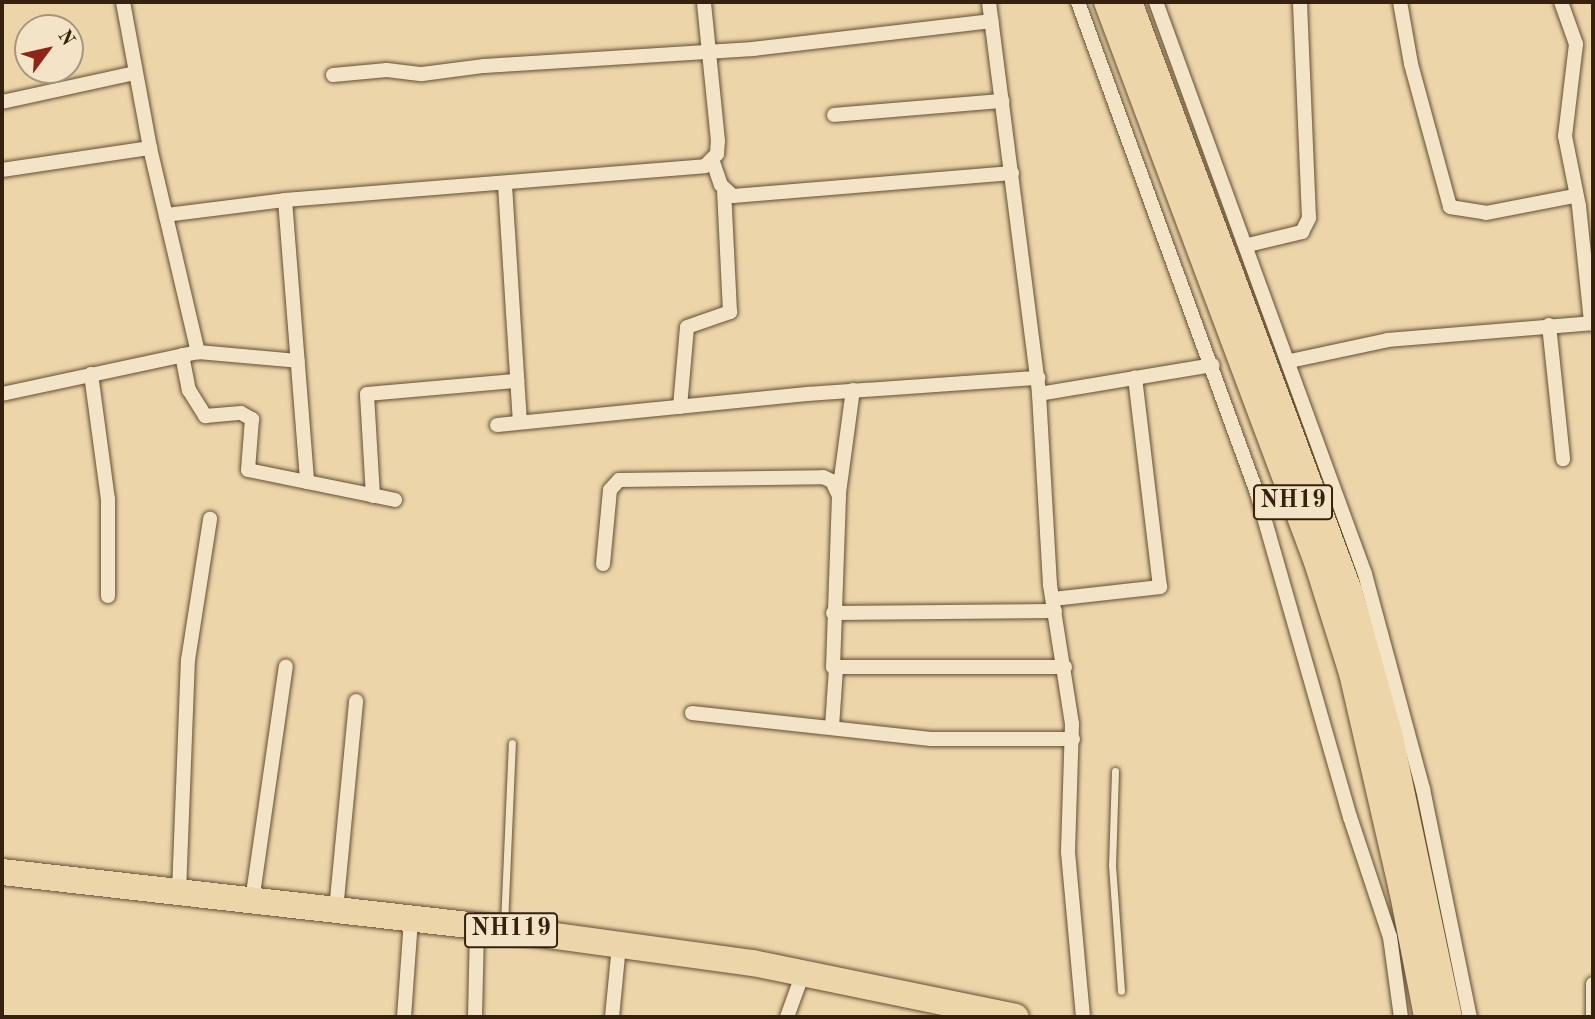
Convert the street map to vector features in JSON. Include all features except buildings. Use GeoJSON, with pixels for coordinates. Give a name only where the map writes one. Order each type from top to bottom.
{"type":"FeatureCollection","features":[{"type":"Feature","properties":{"kind":"highway","name":"NH19"},"geometry":{"type":"LineString","coordinates":[[1107,2],[1317,562],[1358,699],[1427,1017]]}},
{"type":"Feature","properties":{"kind":"highway","name":"NH19"},"geometry":{"type":"LineString","coordinates":[[1129,2],[1349,591],[1389,733],[1449,1017]]}},
{"type":"Feature","properties":{"kind":"highway","name":"NH119"},"geometry":{"type":"LineString","coordinates":[[2,872],[619,945],[803,973],[1015,1017]]}},
{"type":"Feature","properties":{"kind":"street"},"geometry":{"type":"LineString","coordinates":[[123,2],[150,148],[198,352]]}},
{"type":"Feature","properties":{"kind":"street"},"geometry":{"type":"LineString","coordinates":[[680,407],[687,327],[730,312],[724,190],[713,162],[718,141],[704,2]]}},
{"type":"Feature","properties":{"kind":"street"},"geometry":{"type":"LineString","coordinates":[[989,2],[1040,394],[1054,605],[1065,667],[1073,739],[1068,852],[1083,1017]]}},
{"type":"Feature","properties":{"kind":"street"},"geometry":{"type":"LineString","coordinates":[[1078,2],[1213,365],[1261,503],[1350,817],[1390,937],[1401,1017]]}},
{"type":"Feature","properties":{"kind":"street"},"geometry":{"type":"LineString","coordinates":[[1156,2],[1347,518],[1396,679],[1470,1017]]}},
{"type":"Feature","properties":{"kind":"street"},"geometry":{"type":"LineString","coordinates":[[1248,245],[1302,232],[1309,218],[1300,2]]}},
{"type":"Feature","properties":{"kind":"street"},"geometry":{"type":"LineString","coordinates":[[1400,2],[1411,64],[1450,207],[1486,213],[1574,196]]}},
{"type":"Feature","properties":{"kind":"street"},"geometry":{"type":"LineString","coordinates":[[1290,361],[1388,340],[1592,323],[1565,136],[1576,44],[1561,2]]}},
{"type":"Feature","properties":{"kind":"street"},"geometry":{"type":"LineString","coordinates":[[333,75],[387,70],[422,74],[484,66],[851,41],[991,21]]}},
{"type":"Feature","properties":{"kind":"street"},"geometry":{"type":"LineString","coordinates":[[2,102],[135,73]]}},
{"type":"Feature","properties":{"kind":"street"},"geometry":{"type":"LineString","coordinates":[[834,115],[1002,101]]}},
{"type":"Feature","properties":{"kind":"street"},"geometry":{"type":"LineString","coordinates":[[2,170],[150,148]]}},
{"type":"Feature","properties":{"kind":"street"},"geometry":{"type":"LineString","coordinates":[[166,215],[285,200],[693,169],[713,162]]}},
{"type":"Feature","properties":{"kind":"street"},"geometry":{"type":"LineString","coordinates":[[724,190],[733,196],[1012,173]]}},
{"type":"Feature","properties":{"kind":"street"},"geometry":{"type":"LineString","coordinates":[[505,184],[520,422]]}},
{"type":"Feature","properties":{"kind":"street"},"geometry":{"type":"LineString","coordinates":[[285,200],[307,482]]}},
{"type":"Feature","properties":{"kind":"street"},"geometry":{"type":"LineString","coordinates":[[1549,326],[1563,459]]}},
{"type":"Feature","properties":{"kind":"street"},"geometry":{"type":"LineString","coordinates":[[2,394],[198,352],[298,361]]}},
{"type":"Feature","properties":{"kind":"street"},"geometry":{"type":"LineString","coordinates":[[182,355],[189,390],[205,416],[242,413],[252,419],[248,470],[395,500]]}},
{"type":"Feature","properties":{"kind":"street"},"geometry":{"type":"LineString","coordinates":[[1040,394],[1213,365]]}},
{"type":"Feature","properties":{"kind":"street"},"geometry":{"type":"LineString","coordinates":[[91,374],[108,499],[108,596]]}},
{"type":"Feature","properties":{"kind":"street"},"geometry":{"type":"LineString","coordinates":[[832,613],[1054,605],[1160,587],[1135,377]]}},
{"type":"Feature","properties":{"kind":"street"},"geometry":{"type":"LineString","coordinates":[[497,425],[853,390],[1038,378]]}},
{"type":"Feature","properties":{"kind":"street"},"geometry":{"type":"LineString","coordinates":[[373,496],[367,394],[517,381]]}},
{"type":"Feature","properties":{"kind":"street"},"geometry":{"type":"LineString","coordinates":[[853,390],[839,496],[830,662],[836,668],[1065,667]]}},
{"type":"Feature","properties":{"kind":"street"},"geometry":{"type":"LineString","coordinates":[[603,565],[610,490],[619,480],[814,476],[832,481],[839,496]]}},
{"type":"Feature","properties":{"kind":"street"},"geometry":{"type":"LineString","coordinates":[[179,892],[188,660],[210,519]]}},
{"type":"Feature","properties":{"kind":"street"},"geometry":{"type":"LineString","coordinates":[[252,901],[286,666]]}},
{"type":"Feature","properties":{"kind":"street"},"geometry":{"type":"LineString","coordinates":[[832,727],[836,668]]}},
{"type":"Feature","properties":{"kind":"street"},"geometry":{"type":"LineString","coordinates":[[336,910],[356,701]]}},
{"type":"Feature","properties":{"kind":"street"},"geometry":{"type":"LineString","coordinates":[[692,713],[931,739],[1073,739]]}},
{"type":"Feature","properties":{"kind":"street"},"geometry":{"type":"LineString","coordinates":[[404,1017],[411,919]]}},
{"type":"Feature","properties":{"kind":"street"},"geometry":{"type":"LineString","coordinates":[[475,1017],[490,928]]}},
{"type":"Feature","properties":{"kind":"street"},"geometry":{"type":"LineString","coordinates":[[612,1017],[619,945]]}},
{"type":"Feature","properties":{"kind":"street"},"geometry":{"type":"LineString","coordinates":[[787,1017],[803,973]]}},
{"type":"Feature","properties":{"kind":"street"},"geometry":{"type":"LineString","coordinates":[[1593,984],[1593,1017]]}},
{"type":"Feature","properties":{"kind":"lane"},"geometry":{"type":"LineString","coordinates":[[490,928],[512,743]]}},
{"type":"Feature","properties":{"kind":"lane"},"geometry":{"type":"LineString","coordinates":[[1115,771],[1112,865],[1121,991]]}}]}
